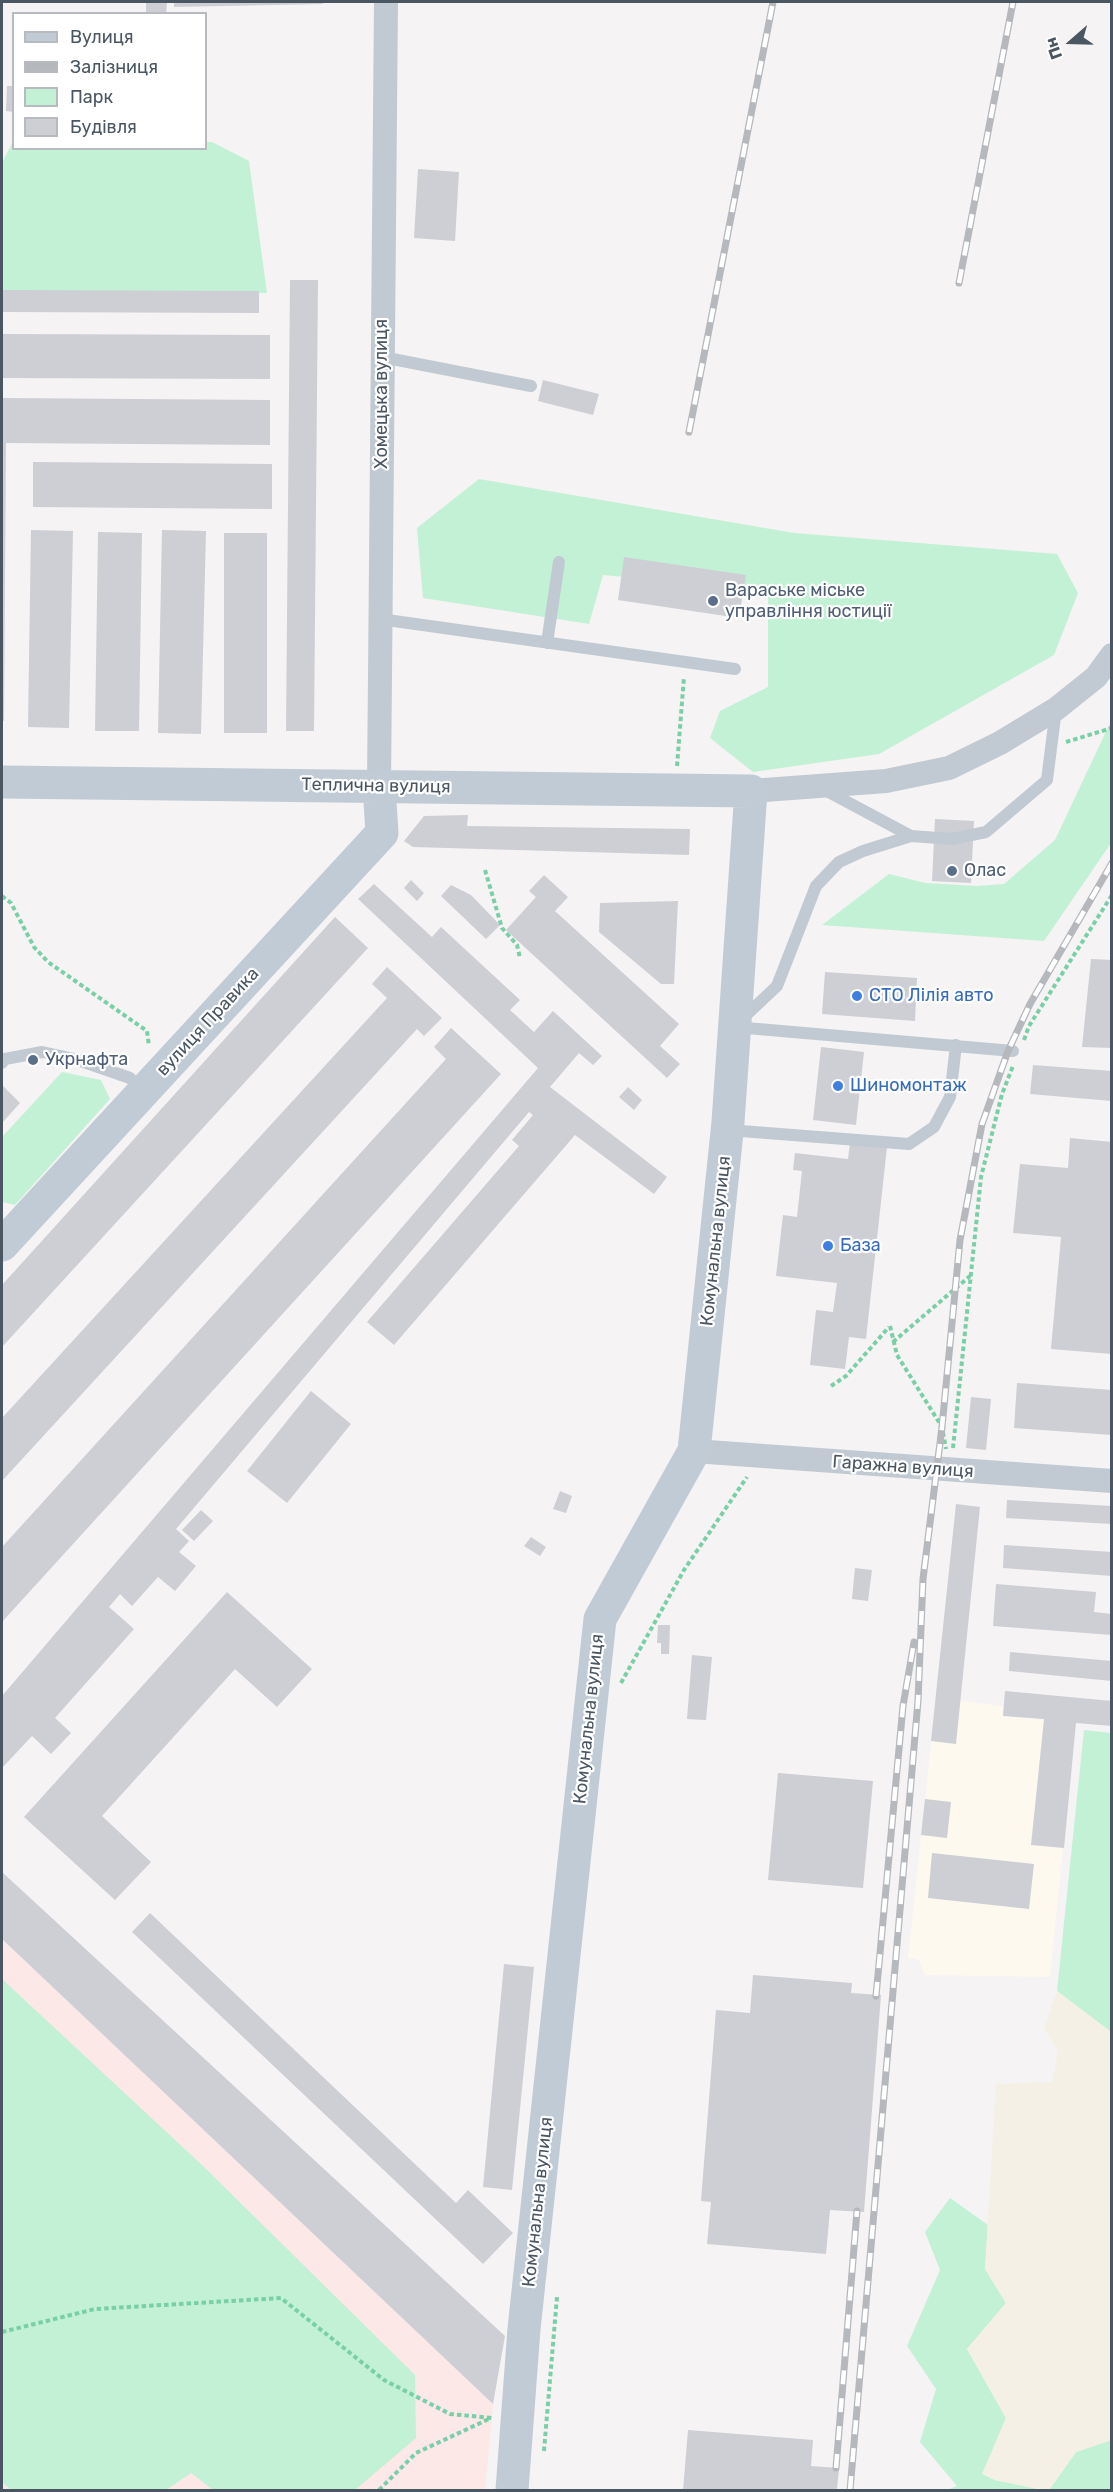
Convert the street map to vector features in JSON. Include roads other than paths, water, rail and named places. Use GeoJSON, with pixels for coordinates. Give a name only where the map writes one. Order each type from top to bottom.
{"type":"FeatureCollection","features":[{"type":"Feature","properties":{"kind":"street","name":"Хомецька вулиця"},"geometry":{"type":"LineString","coordinates":[[379,786],[386,2]]}},
{"type":"Feature","properties":{"kind":"street"},"geometry":{"type":"LineString","coordinates":[[751,791],[819,788],[886,781],[949,768],[1000,743],[1056,709],[1095,676],[1112,655]]}},
{"type":"Feature","properties":{"kind":"street","name":"Теплична вулиця"},"geometry":{"type":"LineString","coordinates":[[2,782],[751,791]]}},
{"type":"Feature","properties":{"kind":"street","name":"вулиця Правика"},"geometry":{"type":"LineString","coordinates":[[3,1240],[382,833],[379,786]]}},
{"type":"Feature","properties":{"kind":"street","name":"Комунальна вулиця"},"geometry":{"type":"LineString","coordinates":[[512,2490],[504,2419],[526,2317],[600,1619],[694,1451],[727,1130],[751,791]]}},
{"type":"Feature","properties":{"kind":"street","name":"Гаражна вулиця"},"geometry":{"type":"LineString","coordinates":[[694,1451],[1112,1481]]}},
{"type":"Feature","properties":{"kind":"lane"},"geometry":{"type":"LineString","coordinates":[[382,357],[531,386]]}},
{"type":"Feature","properties":{"kind":"lane"},"geometry":{"type":"LineString","coordinates":[[547,643],[559,562]]}},
{"type":"Feature","properties":{"kind":"lane"},"geometry":{"type":"LineString","coordinates":[[380,619],[735,669]]}},
{"type":"Feature","properties":{"kind":"lane"},"geometry":{"type":"LineString","coordinates":[[734,1026],[777,986],[816,886],[839,862],[863,850],[911,836],[952,839],[986,832],[1047,780],[1056,709]]}},
{"type":"Feature","properties":{"kind":"lane"},"geometry":{"type":"LineString","coordinates":[[819,788],[911,836]]}},
{"type":"Feature","properties":{"kind":"lane"},"geometry":{"type":"LineString","coordinates":[[734,1026],[1017,1052]]}},
{"type":"Feature","properties":{"kind":"lane"},"geometry":{"type":"LineString","coordinates":[[727,1130],[909,1144],[934,1127],[950,1097],[956,1045]]}},
{"type":"Feature","properties":{"kind":"lane"},"geometry":{"type":"LineString","coordinates":[[2,1063],[5,1059],[42,1052],[75,1059],[130,1078],[143,1092]]}},
{"type":"Feature","properties":{"kind":"railway"},"geometry":{"type":"LineString","coordinates":[[689,432],[773,2]]}},
{"type":"Feature","properties":{"kind":"railway"},"geometry":{"type":"LineString","coordinates":[[959,283],[1013,2]]}},
{"type":"Feature","properties":{"kind":"railway"},"geometry":{"type":"LineString","coordinates":[[850,2490],[918,1701],[923,1579],[942,1427],[960,1240],[982,1124],[1008,1051],[1030,1004],[1112,863]]}},
{"type":"Feature","properties":{"kind":"railway"},"geometry":{"type":"LineString","coordinates":[[876,1996],[903,1706],[914,1642]]}},
{"type":"Feature","properties":{"kind":"railway"},"geometry":{"type":"LineString","coordinates":[[836,2468],[857,2211]]}},
{"type":"Feature","properties":{"kind":"place","name":"Вараське міське управління юстиції"},"geometry":{"type":"Point","coordinates":[713,601]}},
{"type":"Feature","properties":{"kind":"place","name":"Олас"},"geometry":{"type":"Point","coordinates":[952,871]}},
{"type":"Feature","properties":{"kind":"place","name":"СТО Лілія авто"},"geometry":{"type":"Point","coordinates":[857,996]}},
{"type":"Feature","properties":{"kind":"place","name":"Укрнафта"},"geometry":{"type":"Point","coordinates":[33,1060]}},
{"type":"Feature","properties":{"kind":"place","name":"Шиномонтаж"},"geometry":{"type":"Point","coordinates":[838,1086]}},
{"type":"Feature","properties":{"kind":"place","name":"База"},"geometry":{"type":"Point","coordinates":[828,1246]}}]}
